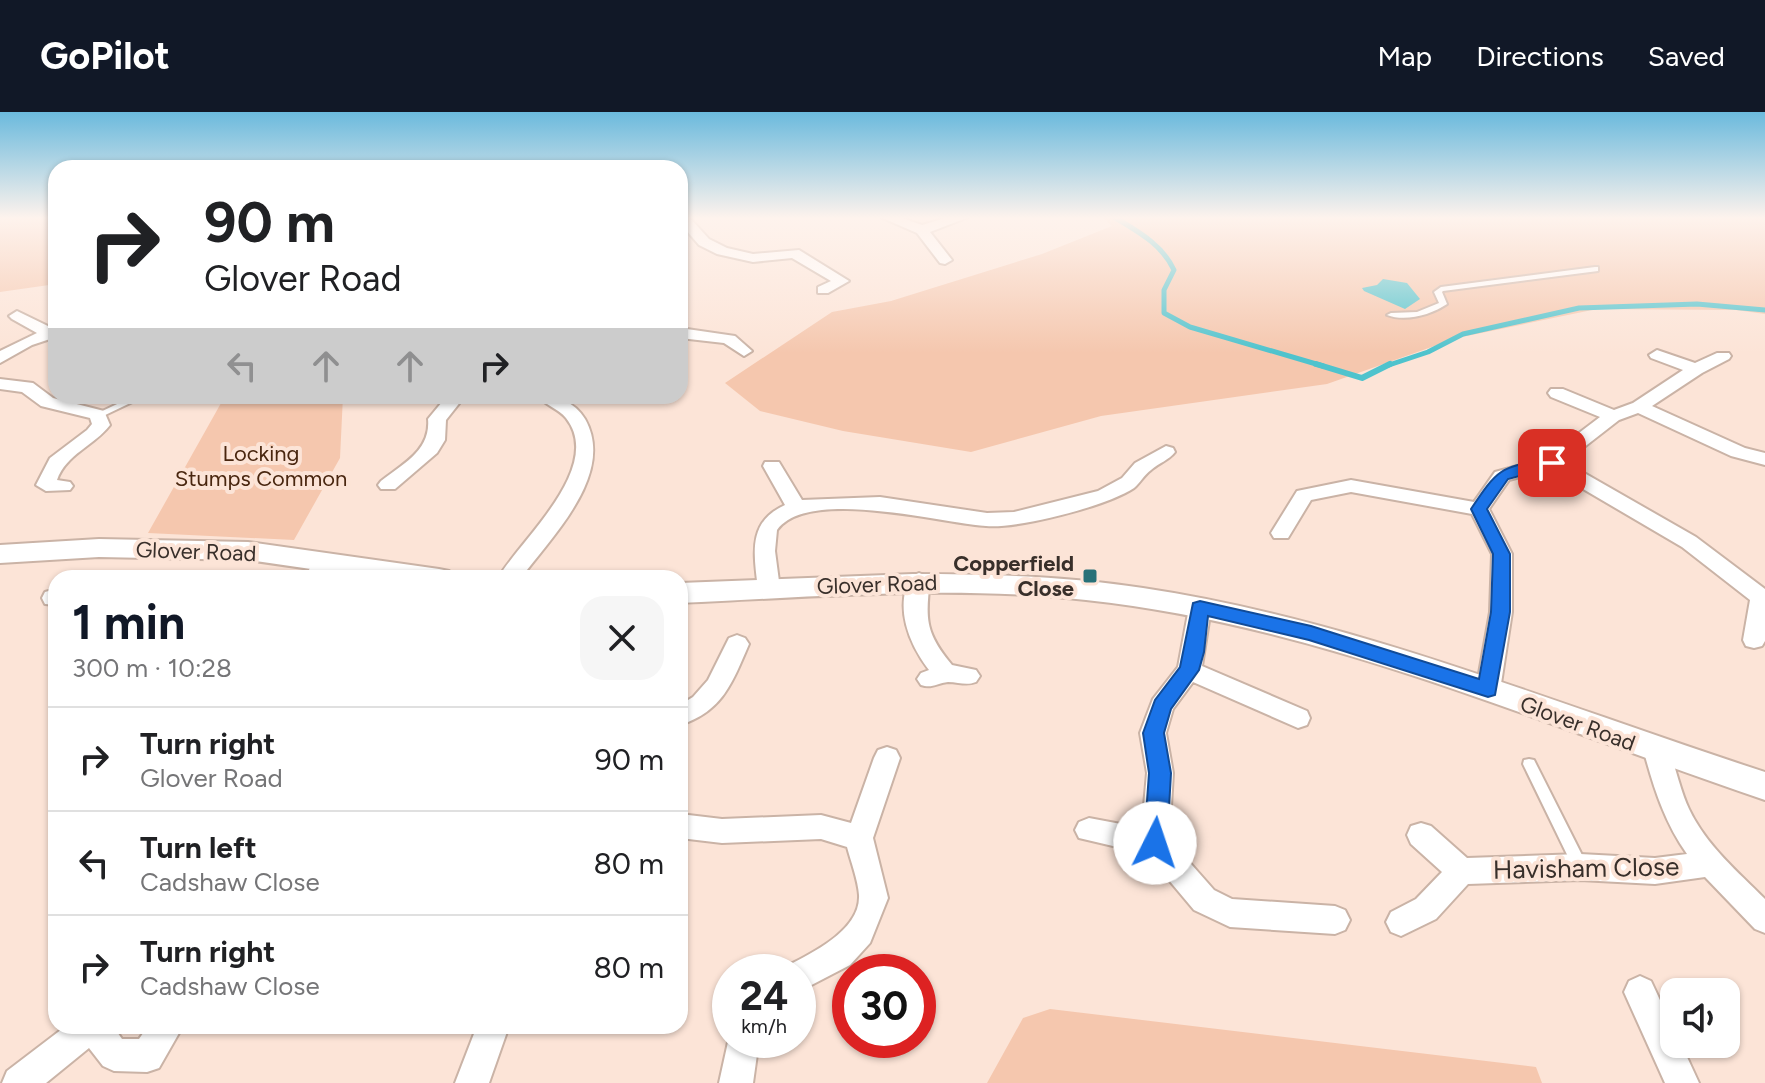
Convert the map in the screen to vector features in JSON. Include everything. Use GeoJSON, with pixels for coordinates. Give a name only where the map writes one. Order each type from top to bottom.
{"type":"FeatureCollection","features":[{"type":"Feature","properties":{"kind":"street"},"geometry":{"type":"LineString","coordinates":[[810,262],[842,281],[823,290]]}},
{"type":"Feature","properties":{"kind":"street"},"geometry":{"type":"LineString","coordinates":[[17,316],[48,330]]}},
{"type":"Feature","properties":{"kind":"street"},"geometry":{"type":"LineString","coordinates":[[0,358],[48,334]]}},
{"type":"Feature","properties":{"kind":"street"},"geometry":{"type":"LineString","coordinates":[[688,334],[729,339],[744,351]]}},
{"type":"Feature","properties":{"kind":"street"},"geometry":{"type":"LineString","coordinates":[[1657,355],[1696,369]]}},
{"type":"Feature","properties":{"kind":"street"},"geometry":{"type":"LineString","coordinates":[[1479,509],[1502,476],[1552,463],[1613,416],[1639,407],[1696,369],[1723,356]]}},
{"type":"Feature","properties":{"kind":"street"},"geometry":{"type":"LineString","coordinates":[[0,384],[27,387],[48,402]]}},
{"type":"Feature","properties":{"kind":"street"},"geometry":{"type":"LineString","coordinates":[[1557,393],[1613,416]]}},
{"type":"Feature","properties":{"kind":"street"},"geometry":{"type":"LineString","coordinates":[[55,404],[98,415],[101,425],[94,435],[66,451],[51,466],[46,485],[63,486]]}},
{"type":"Feature","properties":{"kind":"street"},"geometry":{"type":"LineString","coordinates":[[388,485],[432,448],[440,431],[437,419],[449,404]]}},
{"type":"Feature","properties":{"kind":"street"},"geometry":{"type":"LineString","coordinates":[[515,570],[573,491],[584,470],[588,450],[579,420],[562,404]]}},
{"type":"Feature","properties":{"kind":"street"},"geometry":{"type":"LineString","coordinates":[[1639,407],[1738,452],[1765,459]]}},
{"type":"Feature","properties":{"kind":"street"},"geometry":{"type":"LineString","coordinates":[[769,589],[764,537],[767,526],[783,511],[796,507],[880,503],[987,520],[1014,519],[1105,495],[1129,482],[1142,467],[1166,452]]}},
{"type":"Feature","properties":{"kind":"street"},"geometry":{"type":"LineString","coordinates":[[1552,463],[1689,542],[1763,598],[1754,640]]}},
{"type":"Feature","properties":{"kind":"street"},"geometry":{"type":"LineString","coordinates":[[772,466],[796,507]]}},
{"type":"Feature","properties":{"kind":"street"},"geometry":{"type":"LineString","coordinates":[[1281,533],[1304,495],[1351,486],[1479,509]]}},
{"type":"Feature","properties":{"kind":"street"},"geometry":{"type":"LineString","coordinates":[[1479,509],[1502,554],[1501,612],[1488,690]]}},
{"type":"Feature","properties":{"kind":"street","name":"Glover Road"},"geometry":{"type":"LineString","coordinates":[[0,554],[99,548],[248,551],[320,570]]}},
{"type":"Feature","properties":{"kind":"street"},"geometry":{"type":"LineString","coordinates":[[919,581],[915,627],[924,646],[947,676]]}},
{"type":"Feature","properties":{"kind":"street","name":"Glover Road"},"geometry":{"type":"LineString","coordinates":[[688,593],[919,581],[1014,583],[1142,597],[1311,633],[1488,690],[1657,752],[1765,786]]}},
{"type":"Feature","properties":{"kind":"street"},"geometry":{"type":"LineString","coordinates":[[1155,843],[1160,773],[1153,733],[1162,706],[1189,670],[1195,652],[1200,608]]}},
{"type":"Feature","properties":{"kind":"street"},"geometry":{"type":"LineString","coordinates":[[688,713],[697,711],[720,684],[737,644]]}},
{"type":"Feature","properties":{"kind":"street"},"geometry":{"type":"LineString","coordinates":[[1189,670],[1298,718]]}},
{"type":"Feature","properties":{"kind":"street","name":"Havisham Close"},"geometry":{"type":"LineString","coordinates":[[1657,752],[1674,812],[1684,832],[1765,919]]}},
{"type":"Feature","properties":{"kind":"street"},"geometry":{"type":"LineString","coordinates":[[816,967],[839,955],[859,933],[874,898],[859,838],[887,758]]}},
{"type":"Feature","properties":{"kind":"street"},"geometry":{"type":"LineString","coordinates":[[688,827],[722,831],[821,827],[859,838]]}},
{"type":"Feature","properties":{"kind":"street"},"geometry":{"type":"LineString","coordinates":[[1089,830],[1155,843],[1204,900],[1230,913],[1335,920]]}},
{"type":"Feature","properties":{"kind":"street","name":"Havisham Close"},"geometry":{"type":"LineString","coordinates":[[1421,835],[1461,871],[1580,867],[1655,871],[1711,864]]}},
{"type":"Feature","properties":{"kind":"street","name":"Havisham Close"},"geometry":{"type":"LineString","coordinates":[[1401,922],[1426,909],[1461,871]]}},
{"type":"Feature","properties":{"kind":"street"},"geometry":{"type":"LineString","coordinates":[[1640,992],[1682,1083]]}},
{"type":"Feature","properties":{"kind":"street"},"geometry":{"type":"LineString","coordinates":[[19,1083],[83,1034]]}},
{"type":"Feature","properties":{"kind":"street"},"geometry":{"type":"LineString","coordinates":[[99,1034],[114,1055],[147,1056],[162,1034]]}},
{"type":"Feature","properties":{"kind":"street"},"geometry":{"type":"LineString","coordinates":[[472,1083],[490,1034]]}},
{"type":"Feature","properties":{"kind":"street"},"geometry":{"type":"LineString","coordinates":[[736,1083],[740,1058]]}},
{"type":"Feature","properties":{"kind":"lane"},"geometry":{"type":"LineString","coordinates":[[1391,315],[1408,317],[1433,310],[1443,304],[1438,292],[1441,289],[1595,269]]}},
{"type":"Feature","properties":{"kind":"lane"},"geometry":{"type":"LineString","coordinates":[[98,415],[123,404]]}},
{"type":"Feature","properties":{"kind":"lane"},"geometry":{"type":"LineString","coordinates":[[1529,764],[1580,867]]}},
{"type":"Feature","properties":{"kind":"green space"},"geometry":{"type":"Polygon","coordinates":[[[0,262],[48,262],[48,285],[0,292],[0,262]]]}},
{"type":"Feature","properties":{"kind":"green space"},"geometry":{"type":"Polygon","coordinates":[[[1015,262],[1765,262],[1765,314],[1736,310],[1597,309],[1457,338],[1327,384],[1101,416],[971,452],[843,431],[760,411],[725,383],[832,312],[891,301],[1015,262]]]}},
{"type":"Feature","properties":{"kind":"green space","name":"Locking Stumps Common"},"geometry":{"type":"Polygon","coordinates":[[[221,404],[343,404],[340,458],[294,540],[148,533],[221,404]]]}},
{"type":"Feature","properties":{"kind":"green space"},"geometry":{"type":"Polygon","coordinates":[[[1050,1009],[1536,1067],[1542,1083],[987,1083],[1023,1018],[1050,1009]]]}},
{"type":"Feature","properties":{"kind":"water"},"geometry":{"type":"Polygon","coordinates":[[[1383,279],[1407,283],[1420,299],[1405,309],[1362,288],[1377,285],[1383,279]]]}},
{"type":"Feature","properties":{"kind":"waterway"},"geometry":{"type":"LineString","coordinates":[[1170,262],[1174,270],[1164,290],[1164,313],[1190,327],[1323,366]]}},
{"type":"Feature","properties":{"kind":"waterway"},"geometry":{"type":"LineString","coordinates":[[1386,366],[1428,352],[1463,334],[1579,308],[1697,304],[1765,310]]}},
{"type":"Feature","properties":{"kind":"waterway"},"geometry":{"type":"LineString","coordinates":[[1316,364],[1362,378],[1386,366]]}},
{"type":"Feature","properties":{"kind":"waterway"},"geometry":{"type":"LineString","coordinates":[[1386,366],[1390,364]]}},
{"type":"Feature","properties":{"kind":"place","name":"Copperfield Close"},"geometry":{"type":"Point","coordinates":[1090,576]}},
{"type":"Feature","properties":{"kind":"route"},"geometry":{"type":"LineString","coordinates":[[1155,843],[1160,773],[1153,733],[1162,706],[1189,670],[1195,652],[1200,608],[1311,633],[1488,690],[1501,612],[1502,554],[1479,509],[1502,476],[1552,463]]}}]}
